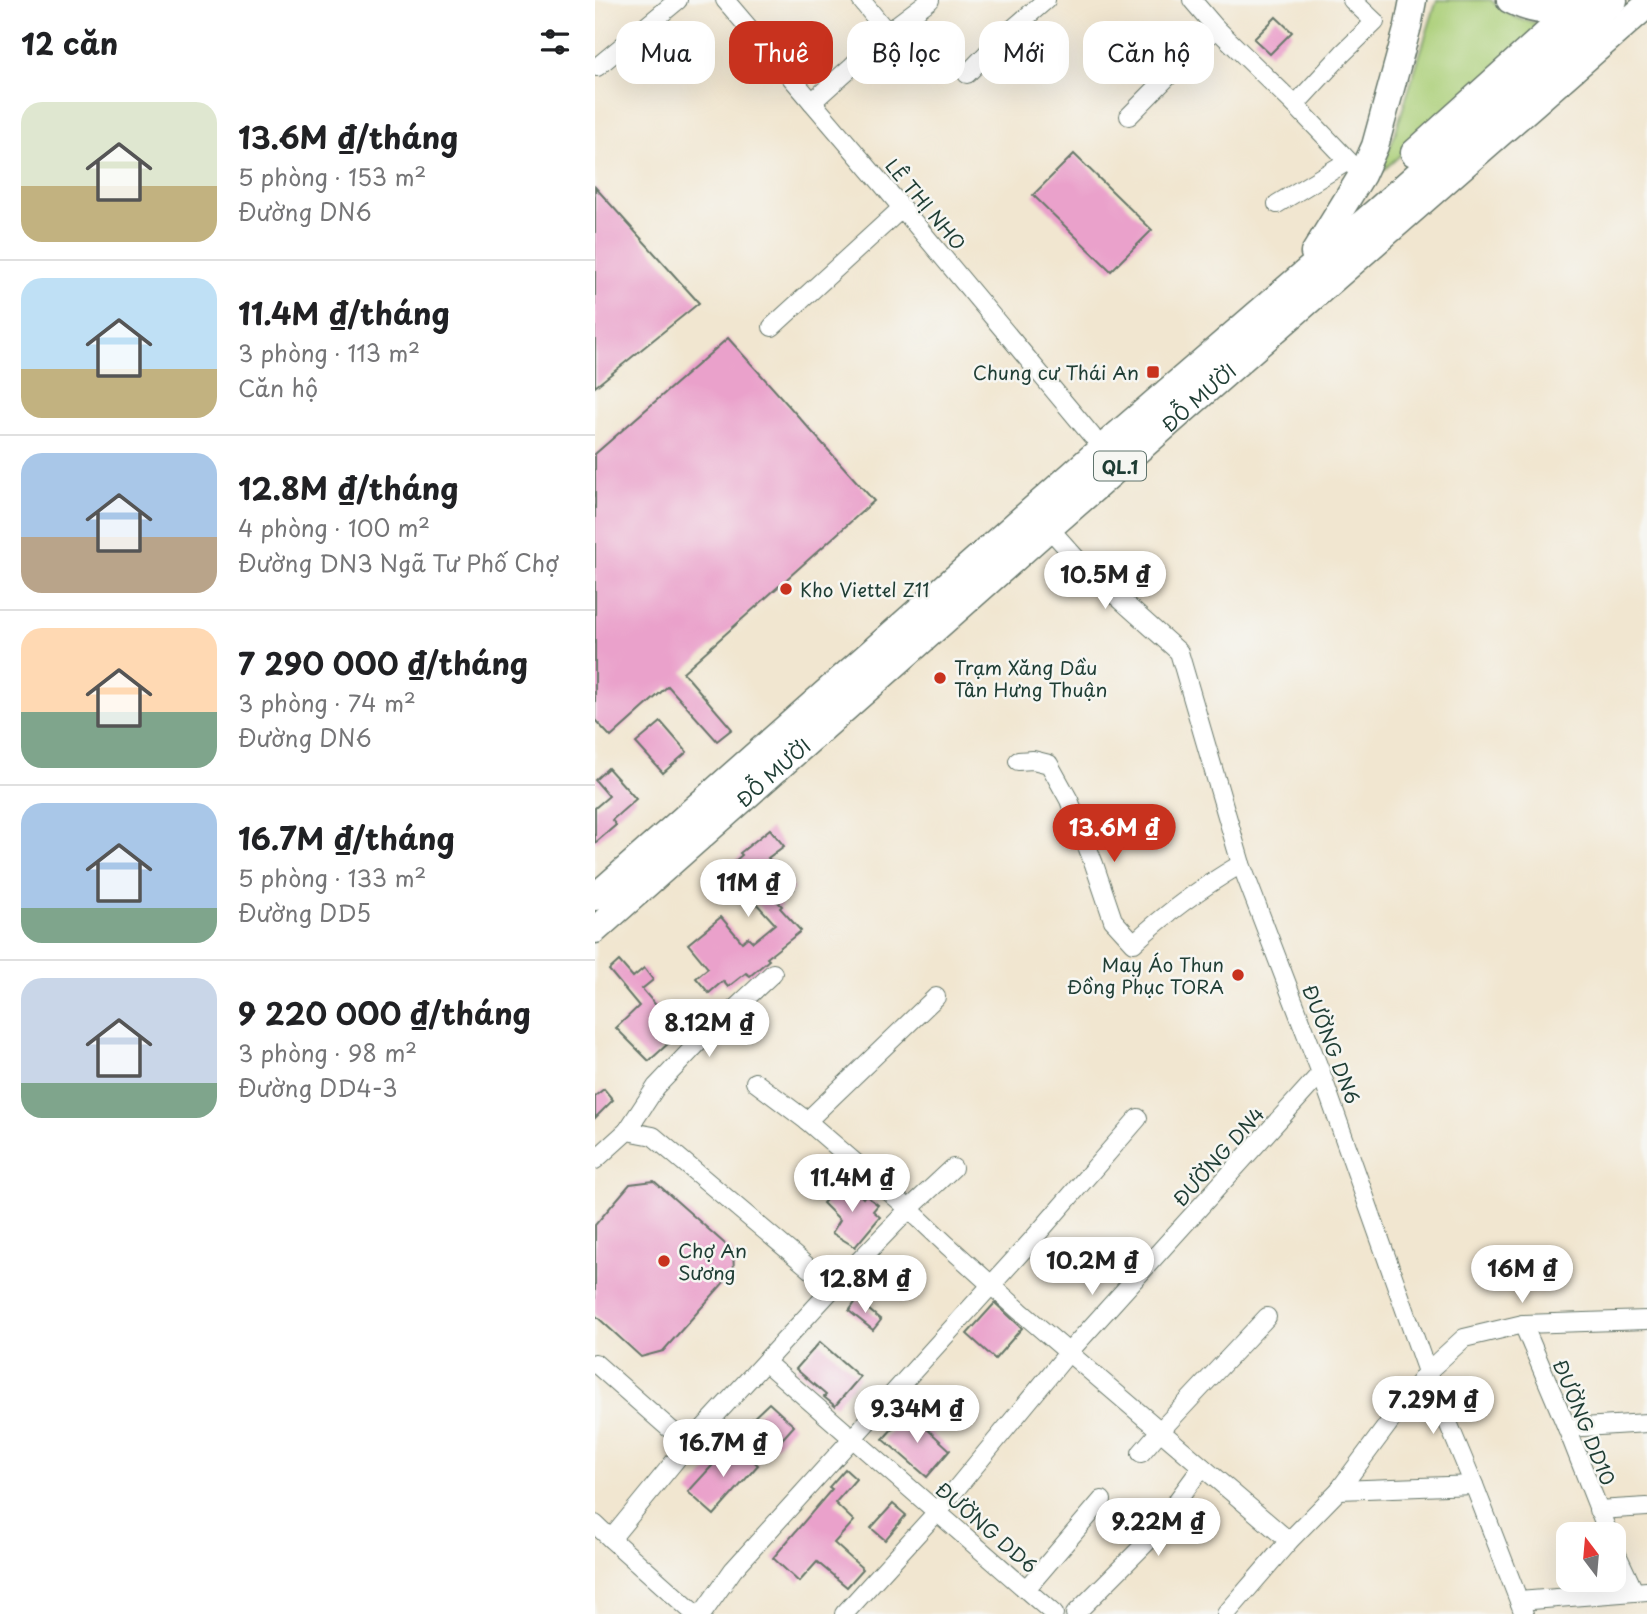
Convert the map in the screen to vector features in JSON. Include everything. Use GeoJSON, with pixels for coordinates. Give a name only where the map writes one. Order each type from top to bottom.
{"type":"FeatureCollection","features":[{"type":"Feature","properties":{"kind":"highway"},"geometry":{"type":"LineString","coordinates":[[1296,280],[1328,230],[1355,168],[1375,146],[1413,0]]}},
{"type":"Feature","properties":{"kind":"highway"},"geometry":{"type":"LineString","coordinates":[[1510,0],[1525,8],[1543,12],[1612,1]]}},
{"type":"Feature","properties":{"kind":"highway","name":"ĐỖ MƯỜI"},"geometry":{"type":"LineString","coordinates":[[595,873],[1097,442],[1379,209],[1612,1]]}},
{"type":"Feature","properties":{"kind":"highway","name":"ĐỖ MƯỜI"},"geometry":{"type":"LineString","coordinates":[[595,897],[1580,4]]}},
{"type":"Feature","properties":{"kind":"highway","name":"ĐỖ MƯỜI"},"geometry":{"type":"LineString","coordinates":[[595,951],[1054,534],[1647,5]]}},
{"type":"Feature","properties":{"kind":"highway","name":"ĐỖ MƯỜI"},"geometry":{"type":"LineString","coordinates":[[595,930],[1647,28]]}},
{"type":"Feature","properties":{"kind":"highway"},"geometry":{"type":"LineString","coordinates":[[1328,230],[1379,209]]}},
{"type":"Feature","properties":{"kind":"street"},"geometry":{"type":"LineString","coordinates":[[597,67],[678,0]]}},
{"type":"Feature","properties":{"kind":"street","name":"LÊ THỊ NHO"},"geometry":{"type":"LineString","coordinates":[[725,0],[1097,442]]}},
{"type":"Feature","properties":{"kind":"street"},"geometry":{"type":"LineString","coordinates":[[861,0],[878,21]]}},
{"type":"Feature","properties":{"kind":"street"},"geometry":{"type":"LineString","coordinates":[[902,21],[930,0]]}},
{"type":"Feature","properties":{"kind":"street"},"geometry":{"type":"LineString","coordinates":[[967,74],[1001,39],[1046,0]]}},
{"type":"Feature","properties":{"kind":"street"},"geometry":{"type":"LineString","coordinates":[[1192,0],[1216,28],[1296,105],[1355,168],[1277,204]]}},
{"type":"Feature","properties":{"kind":"street"},"geometry":{"type":"LineString","coordinates":[[1296,105],[1375,22],[1352,0]]}},
{"type":"Feature","properties":{"kind":"street"},"geometry":{"type":"LineString","coordinates":[[1129,116],[1216,28]]}},
{"type":"Feature","properties":{"kind":"street"},"geometry":{"type":"LineString","coordinates":[[812,102],[847,69]]}},
{"type":"Feature","properties":{"kind":"street"},"geometry":{"type":"LineString","coordinates":[[772,327],[902,208]]}},
{"type":"Feature","properties":{"kind":"street","name":"ĐƯỜNG DN6"},"geometry":{"type":"LineString","coordinates":[[1054,534],[1084,567],[1179,652],[1241,864],[1321,1073],[1427,1372],[1522,1608]]}},
{"type":"Feature","properties":{"kind":"street"},"geometry":{"type":"LineString","coordinates":[[1018,761],[1033,760],[1049,764],[1069,800],[1113,920],[1133,943],[1160,918],[1241,864]]}},
{"type":"Feature","properties":{"kind":"street"},"geometry":{"type":"LineString","coordinates":[[595,1160],[627,1131],[656,1087],[696,1045],[773,973]]}},
{"type":"Feature","properties":{"kind":"street"},"geometry":{"type":"LineString","coordinates":[[807,1121],[936,997]]}},
{"type":"Feature","properties":{"kind":"street","name":"ĐƯỜNG DN4"},"geometry":{"type":"LineString","coordinates":[[1068,1353],[1321,1073]]}},
{"type":"Feature","properties":{"kind":"street"},"geometry":{"type":"LineString","coordinates":[[755,1082],[807,1121],[1068,1353],[1289,1541]]}},
{"type":"Feature","properties":{"kind":"street"},"geometry":{"type":"LineString","coordinates":[[702,1614],[733,1570],[1033,1239],[1138,1118]]}},
{"type":"Feature","properties":{"kind":"street"},"geometry":{"type":"LineString","coordinates":[[627,1131],[653,1136],[833,1288]]}},
{"type":"Feature","properties":{"kind":"street"},"geometry":{"type":"LineString","coordinates":[[611,1539],[688,1445],[833,1288],[909,1209],[954,1168]]}},
{"type":"Feature","properties":{"kind":"street"},"geometry":{"type":"LineString","coordinates":[[1141,1453],[1267,1317]]}},
{"type":"Feature","properties":{"kind":"street"},"geometry":{"type":"LineString","coordinates":[[1226,1614],[1289,1541],[1339,1490],[1427,1372],[1464,1338],[1523,1324],[1647,1320]]}},
{"type":"Feature","properties":{"kind":"street","name":"ĐƯỜNG DD10"},"geometry":{"type":"LineString","coordinates":[[1523,1324],[1603,1522]]}},
{"type":"Feature","properties":{"kind":"street"},"geometry":{"type":"LineString","coordinates":[[844,1614],[937,1512],[1068,1353]]}},
{"type":"Feature","properties":{"kind":"street","name":"ĐƯỜNG DD6"},"geometry":{"type":"LineString","coordinates":[[765,1362],[1054,1614]]}},
{"type":"Feature","properties":{"kind":"street"},"geometry":{"type":"LineString","coordinates":[[595,1363],[688,1445]]}},
{"type":"Feature","properties":{"kind":"street"},"geometry":{"type":"LineString","coordinates":[[1566,1428],[1647,1423]]}},
{"type":"Feature","properties":{"kind":"street"},"geometry":{"type":"LineString","coordinates":[[1075,1614],[1147,1542],[1202,1467]]}},
{"type":"Feature","properties":{"kind":"street"},"geometry":{"type":"LineString","coordinates":[[1339,1490],[1474,1485]]}},
{"type":"Feature","properties":{"kind":"street"},"geometry":{"type":"LineString","coordinates":[[1026,1589],[1102,1500]]}},
{"type":"Feature","properties":{"kind":"street"},"geometry":{"type":"LineString","coordinates":[[1598,1510],[1647,1507]]}},
{"type":"Feature","properties":{"kind":"street"},"geometry":{"type":"LineString","coordinates":[[595,1524],[695,1614]]}},
{"type":"Feature","properties":{"kind":"street"},"geometry":{"type":"LineString","coordinates":[[1522,1608],[1640,1591],[1626,1568]]}},
{"type":"Feature","properties":{"kind":"green space"},"geometry":{"type":"Polygon","coordinates":[[[1437,0],[1491,0],[1517,18],[1549,24],[1380,173],[1394,137],[1437,0]]]}},
{"type":"Feature","properties":{"kind":"building"},"geometry":{"type":"Polygon","coordinates":[[[1276,17],[1292,32],[1270,54],[1254,39],[1276,17]]]}},
{"type":"Feature","properties":{"kind":"building"},"geometry":{"type":"Polygon","coordinates":[[[1074,154],[1152,230],[1111,271],[1033,195],[1074,154]]]}},
{"type":"Feature","properties":{"kind":"building"},"geometry":{"type":"Polygon","coordinates":[[[595,187],[699,303],[595,387],[595,187]]]}},
{"type":"Feature","properties":{"kind":"building"},"geometry":{"type":"Polygon","coordinates":[[[728,338],[874,501],[683,672],[732,729],[717,741],[668,686],[611,737],[595,720],[595,454],[728,338]]]}},
{"type":"Feature","properties":{"kind":"building"},"geometry":{"type":"Polygon","coordinates":[[[661,722],[687,752],[663,773],[636,743],[661,722]]]}},
{"type":"Feature","properties":{"kind":"building"},"geometry":{"type":"Polygon","coordinates":[[[608,768],[636,799],[612,820],[616,825],[595,843],[595,808],[609,796],[595,780],[608,768]]]}},
{"type":"Feature","properties":{"kind":"building"},"geometry":{"type":"Polygon","coordinates":[[[770,829],[784,846],[768,858],[794,889],[778,902],[782,906],[780,908],[801,931],[767,958],[769,960],[750,976],[746,973],[728,987],[723,981],[709,993],[696,978],[708,968],[688,944],[721,917],[742,942],[748,937],[753,942],[775,924],[735,880],[732,883],[722,872],[742,855],[740,853],[770,829]]]}},
{"type":"Feature","properties":{"kind":"building"},"geometry":{"type":"Polygon","coordinates":[[[619,961],[633,977],[644,968],[653,980],[642,989],[660,1010],[662,1008],[664,1011],[674,1003],[686,1018],[676,1026],[681,1032],[649,1061],[616,1028],[639,1006],[609,970],[619,961]]]}},
{"type":"Feature","properties":{"kind":"building"},"geometry":{"type":"Polygon","coordinates":[[[604,1089],[613,1100],[595,1118],[595,1096],[604,1089]]]}},
{"type":"Feature","properties":{"kind":"building"},"geometry":{"type":"Polygon","coordinates":[[[845,1180],[863,1198],[865,1195],[878,1205],[873,1211],[880,1217],[855,1247],[832,1233],[840,1220],[823,1203],[845,1180]]]}},
{"type":"Feature","properties":{"kind":"building","name":"Chợ An Sương"},"geometry":{"type":"Polygon","coordinates":[[[654,1181],[733,1251],[734,1271],[663,1351],[641,1357],[595,1315],[595,1225],[630,1184],[654,1181]]]}},
{"type":"Feature","properties":{"kind":"building"},"geometry":{"type":"Polygon","coordinates":[[[857,1300],[881,1320],[873,1330],[849,1311],[857,1300]]]}},
{"type":"Feature","properties":{"kind":"building"},"geometry":{"type":"Polygon","coordinates":[[[995,1303],[1022,1328],[995,1359],[967,1334],[995,1303]]]}},
{"type":"Feature","properties":{"kind":"building"},"geometry":{"type":"Polygon","coordinates":[[[820,1342],[860,1377],[835,1406],[796,1369],[820,1342]]]}},
{"type":"Feature","properties":{"kind":"building"},"geometry":{"type":"Polygon","coordinates":[[[769,1403],[794,1426],[776,1446],[749,1422],[769,1403]]]}},
{"type":"Feature","properties":{"kind":"building"},"geometry":{"type":"Polygon","coordinates":[[[907,1413],[950,1450],[927,1477],[883,1439],[907,1413]]]}},
{"type":"Feature","properties":{"kind":"building"},"geometry":{"type":"Polygon","coordinates":[[[733,1443],[758,1465],[714,1515],[688,1492],[733,1443]]]}},
{"type":"Feature","properties":{"kind":"building"},"geometry":{"type":"Polygon","coordinates":[[[845,1469],[856,1479],[835,1503],[854,1521],[834,1543],[863,1569],[847,1587],[817,1562],[799,1582],[773,1558],[832,1489],[829,1487],[845,1469]]]}},
{"type":"Feature","properties":{"kind":"building"},"geometry":{"type":"Polygon","coordinates":[[[893,1504],[906,1515],[885,1540],[871,1528],[893,1504]]]}},
{"type":"Feature","properties":{"kind":"place","name":"Chung cư Thái An"},"geometry":{"type":"Point","coordinates":[1153,372]}},
{"type":"Feature","properties":{"kind":"place","name":"Kho Viettel Z11"},"geometry":{"type":"Point","coordinates":[786,589]}},
{"type":"Feature","properties":{"kind":"place","name":"Trạm Xăng Dầu Tân Hưng Thuận"},"geometry":{"type":"Point","coordinates":[940,678]}},
{"type":"Feature","properties":{"kind":"place","name":"May Áo Thun Đồng Phục TORA"},"geometry":{"type":"Point","coordinates":[1238,975]}},
{"type":"Feature","properties":{"kind":"place","name":"Chợ An Sương"},"geometry":{"type":"Point","coordinates":[664,1261]}}]}
